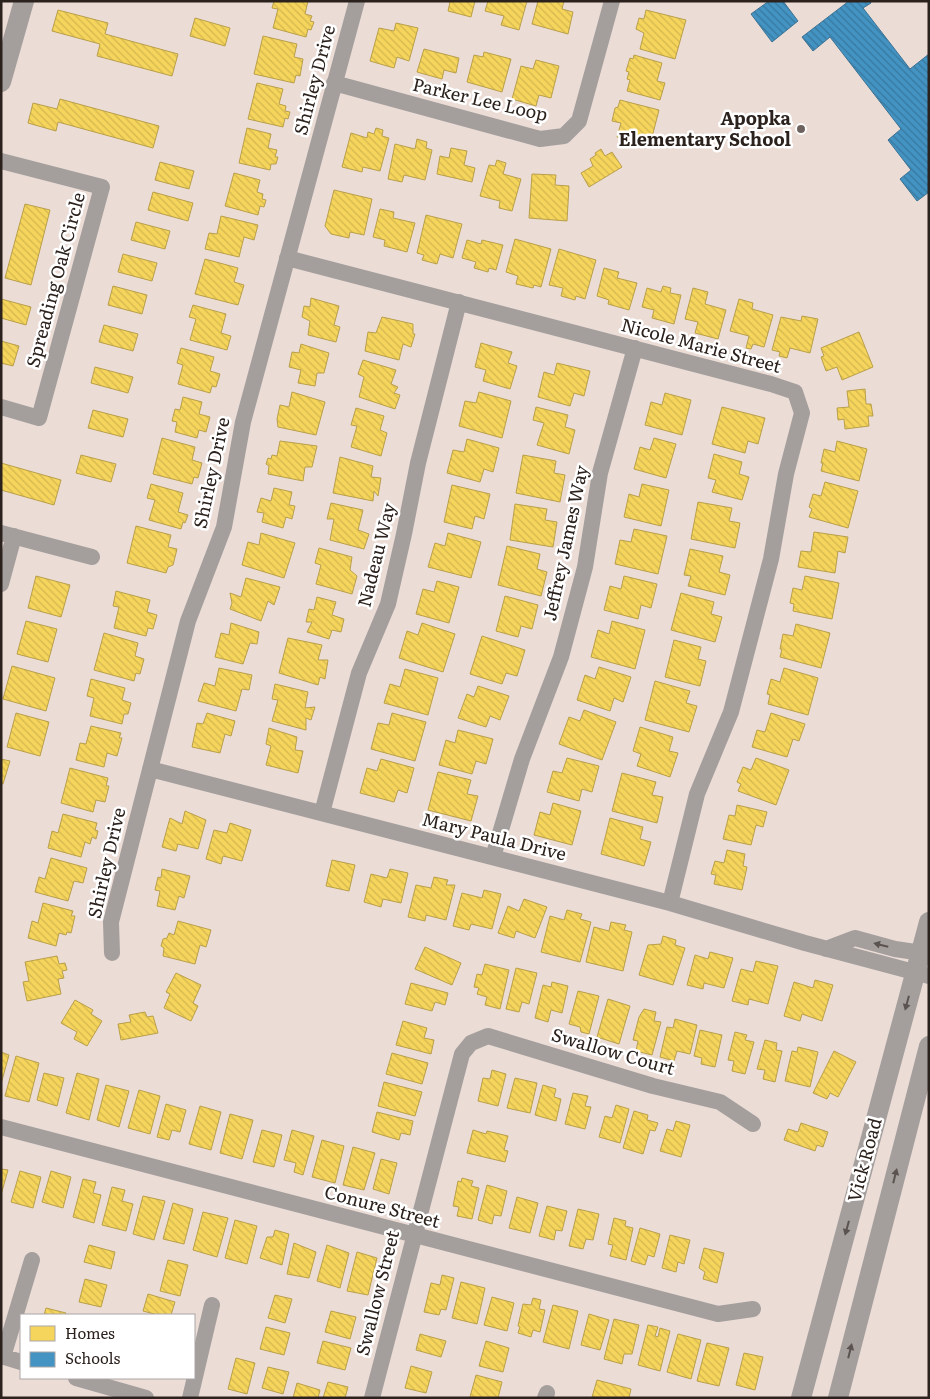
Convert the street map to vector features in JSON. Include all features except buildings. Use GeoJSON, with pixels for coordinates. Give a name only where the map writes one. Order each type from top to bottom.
{"type":"FeatureCollection","features":[{"type":"Feature","properties":{"kind":"street"},"geometry":{"type":"LineString","coordinates":[[1,82],[24,1]]}},
{"type":"Feature","properties":{"kind":"street","name":"Shirley Drive"},"geometry":{"type":"LineString","coordinates":[[112,953],[111,922],[150,769],[188,622],[224,527],[243,422],[357,1]]}},
{"type":"Feature","properties":{"kind":"street","name":"Parker Lee Loop"},"geometry":{"type":"LineString","coordinates":[[334,84],[540,138],[564,136],[579,120],[612,1]]}},
{"type":"Feature","properties":{"kind":"street","name":"Spreading Oak Circle"},"geometry":{"type":"LineString","coordinates":[[1,161],[102,187],[39,418],[1,407]]}},
{"type":"Feature","properties":{"kind":"street","name":"Nicole Marie Street"},"geometry":{"type":"LineString","coordinates":[[287,258],[635,348],[795,392],[802,414],[786,474],[771,559],[731,712],[698,794],[670,903]]}},
{"type":"Feature","properties":{"kind":"street","name":"Nadeau Way"},"geometry":{"type":"LineString","coordinates":[[322,813],[359,673],[388,604],[418,464],[459,302]]}},
{"type":"Feature","properties":{"kind":"street","name":"Jeffrey James Way"},"geometry":{"type":"LineString","coordinates":[[493,857],[522,758],[561,657],[585,567],[600,473],[635,348]]}},
{"type":"Feature","properties":{"kind":"street"},"geometry":{"type":"LineString","coordinates":[[1,584],[7,534],[92,557]]}},
{"type":"Feature","properties":{"kind":"street","name":"Mary Paula Drive"},"geometry":{"type":"LineString","coordinates":[[150,769],[670,903],[826,949],[922,974]]}},
{"type":"Feature","properties":{"kind":"street","name":"Vick Road"},"geometry":{"type":"LineString","coordinates":[[801,1398],[922,974],[929,922]]}},
{"type":"Feature","properties":{"kind":"street"},"geometry":{"type":"LineString","coordinates":[[826,949],[855,938],[895,949],[925,953]]}},
{"type":"Feature","properties":{"kind":"street","name":"Swallow Court"},"geometry":{"type":"LineString","coordinates":[[462,1054],[471,1043],[488,1036],[653,1086],[720,1102],[753,1124]]}},
{"type":"Feature","properties":{"kind":"street","name":"Vick Road"},"geometry":{"type":"LineString","coordinates":[[838,1398],[929,1046]]}},
{"type":"Feature","properties":{"kind":"street","name":"Swallow Street"},"geometry":{"type":"LineString","coordinates":[[372,1398],[462,1054]]}},
{"type":"Feature","properties":{"kind":"street","name":"Conure Street"},"geometry":{"type":"LineString","coordinates":[[1,1127],[718,1314],[753,1309]]}},
{"type":"Feature","properties":{"kind":"street"},"geometry":{"type":"LineString","coordinates":[[20,1362],[2,1357],[32,1260]]}},
{"type":"Feature","properties":{"kind":"street"},"geometry":{"type":"LineString","coordinates":[[195,1377],[212,1306]]}},
{"type":"Feature","properties":{"kind":"street"},"geometry":{"type":"LineString","coordinates":[[80,1379],[146,1398]]}},
{"type":"Feature","properties":{"kind":"street"},"geometry":{"type":"LineString","coordinates":[[190,1398],[195,1379]]}},
{"type":"Feature","properties":{"kind":"place","name":"Apopka Elementary School"},"geometry":{"type":"Point","coordinates":[801,129]}}]}
